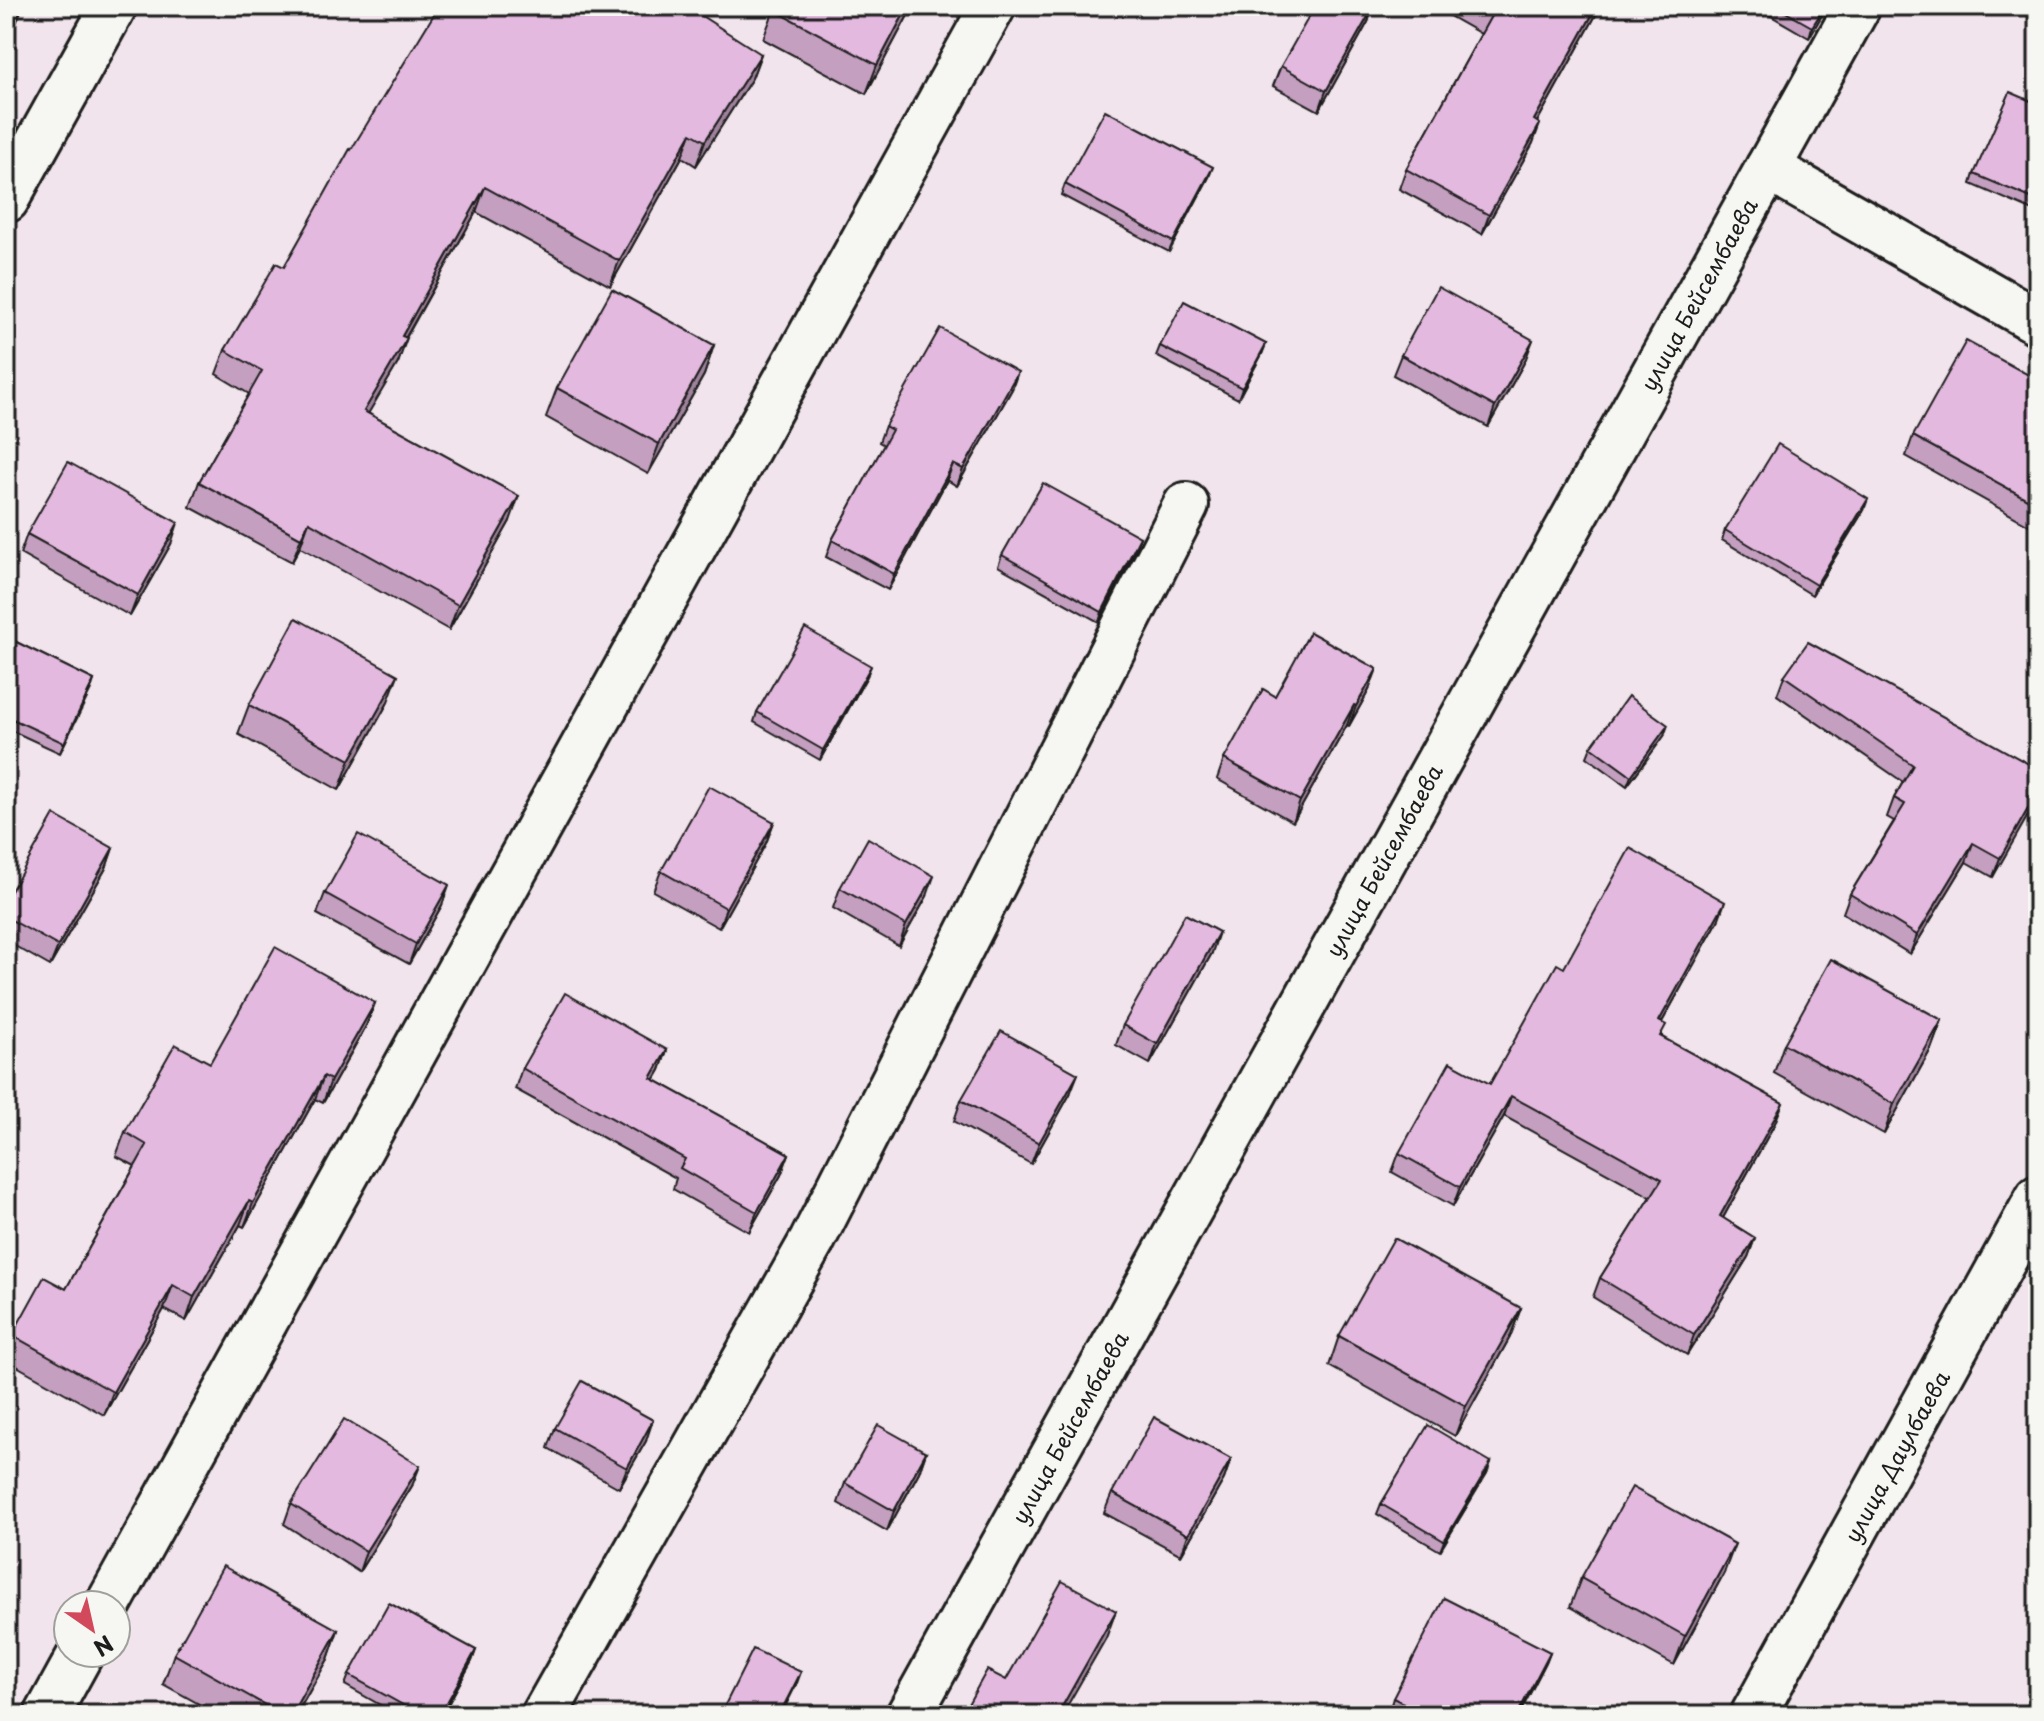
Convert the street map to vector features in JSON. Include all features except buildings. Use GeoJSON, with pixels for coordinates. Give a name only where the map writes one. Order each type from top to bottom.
{"type":"FeatureCollection","features":[{"type":"Feature","properties":{"kind":"street"},"geometry":{"type":"LineString","coordinates":[[6,200],[114,6]]}},
{"type":"Feature","properties":{"kind":"street"},"geometry":{"type":"LineString","coordinates":[[117,1589],[993,6]]}},
{"type":"Feature","properties":{"kind":"street","name":"улица Бейсембаева"},"geometry":{"type":"LineString","coordinates":[[909,1715],[1858,6]]}},
{"type":"Feature","properties":{"kind":"street"},"geometry":{"type":"LineString","coordinates":[[1768,168],[2038,322]]}},
{"type":"Feature","properties":{"kind":"street"},"geometry":{"type":"LineString","coordinates":[[544,1715],[812,1241],[1186,505]]}},
{"type":"Feature","properties":{"kind":"street","name":"улица Даулбаева"},"geometry":{"type":"LineString","coordinates":[[1753,1715],[2038,1198]]}},
{"type":"Feature","properties":{"kind":"street"},"geometry":{"type":"LineString","coordinates":[[47,1715],[72,1669]]}}]}
